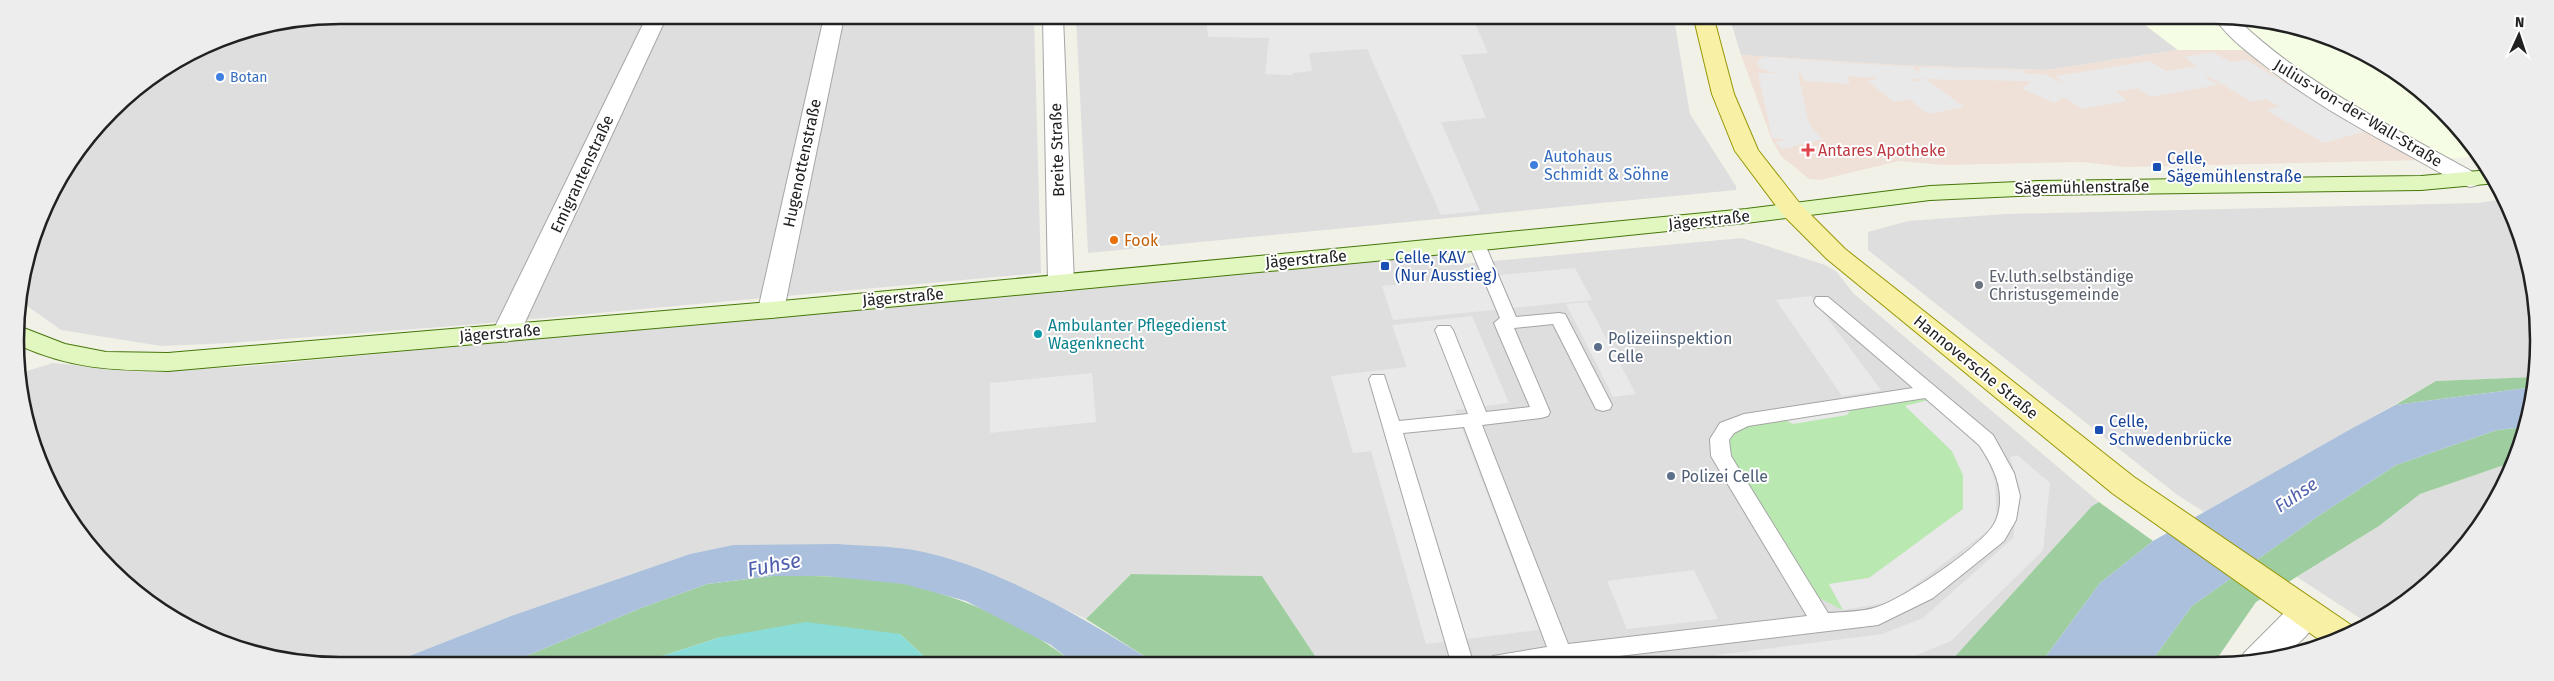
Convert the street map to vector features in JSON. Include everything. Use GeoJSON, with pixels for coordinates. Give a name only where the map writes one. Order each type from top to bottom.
{"type":"FeatureCollection","features":[{"type":"Feature","properties":{"kind":"main road","name":"Hannoversche Straße"},"geometry":{"type":"LineString","coordinates":[[1705,24],[1723,94],[1746,151],[1792,210],[1836,254],[2124,485],[2336,633]]}},
{"type":"Feature","properties":{"kind":"street","name":"Emigrantenstraße"},"geometry":{"type":"LineString","coordinates":[[506,333],[653,24]]}},
{"type":"Feature","properties":{"kind":"street","name":"Hugenottenstraße"},"geometry":{"type":"LineString","coordinates":[[771,310],[832,24]]}},
{"type":"Feature","properties":{"kind":"street","name":"Breite Straße"},"geometry":{"type":"LineString","coordinates":[[1053,24],[1061,282]]}},
{"type":"Feature","properties":{"kind":"street","name":"Julius-von-der-Wall-Straße"},"geometry":{"type":"LineString","coordinates":[[2230,24],[2253,48],[2288,75],[2470,180]]}},
{"type":"Feature","properties":{"kind":"street","name":"Sägemühlenstraße"},"geometry":{"type":"LineString","coordinates":[[1792,210],[1844,202],[1979,190],[2421,183],[2485,178]]}},
{"type":"Feature","properties":{"kind":"street","name":"Jägerstraße"},"geometry":{"type":"LineString","coordinates":[[24,337],[59,352],[106,361],[168,362],[771,310],[1689,222],[1792,210]]}},
{"type":"Feature","properties":{"kind":"street"},"geometry":{"type":"LineString","coordinates":[[2262,654],[2292,604]]}},
{"type":"Feature","properties":{"kind":"lane"},"geometry":{"type":"LineString","coordinates":[[1476,242],[1510,322]]}},
{"type":"Feature","properties":{"kind":"lane"},"geometry":{"type":"LineString","coordinates":[[1538,657],[1878,616],[1907,604],[1937,587],[1999,532],[2009,513],[2011,494],[2000,459],[1986,440],[1822,300]]}},
{"type":"Feature","properties":{"kind":"lane"},"geometry":{"type":"LineString","coordinates":[[1392,428],[1541,412],[1503,323],[1510,322],[1560,318],[1602,405]]}},
{"type":"Feature","properties":{"kind":"lane"},"geometry":{"type":"LineString","coordinates":[[1444,330],[1561,654]]}},
{"type":"Feature","properties":{"kind":"lane"},"geometry":{"type":"LineString","coordinates":[[1378,379],[1461,657]]}},
{"type":"Feature","properties":{"kind":"lane"},"geometry":{"type":"LineString","coordinates":[[1822,622],[1721,456],[1719,439],[1727,428],[1744,420],[1930,391]]}},
{"type":"Feature","properties":{"kind":"shaded area"},"geometry":{"type":"Polygon","coordinates":[[[320,24],[1034,24],[1041,273],[467,325],[231,343],[161,346],[61,330],[25,305],[41,239],[56,200],[66,182],[102,132],[132,102],[182,66],[200,56],[239,41],[279,30],[320,24]]]}},
{"type":"Feature","properties":{"kind":"shaded area"},"geometry":{"type":"Polygon","coordinates":[[[1076,24],[1675,24],[1690,114],[1736,186],[1736,190],[1088,253],[1076,24]]]}},
{"type":"Feature","properties":{"kind":"shaded area"},"geometry":{"type":"Polygon","coordinates":[[[1207,24],[1475,24],[1488,53],[1461,55],[1486,118],[1441,122],[1480,211],[1441,215],[1367,49],[1309,53],[1312,71],[1293,73],[1292,75],[1265,74],[1269,38],[1208,37],[1207,24]]]}},
{"type":"Feature","properties":{"kind":"shaded area"},"geometry":{"type":"Polygon","coordinates":[[[1732,24],[2144,24],[2178,50],[2047,70],[1898,65],[1741,55],[1732,24]]]}},
{"type":"Feature","properties":{"kind":"shaded area"},"geometry":{"type":"Polygon","coordinates":[[[2144,24],[2234,24],[2255,26],[2295,35],[2335,48],[2372,66],[2406,89],[2452,132],[2471,157],[2427,160],[2277,77],[2244,50],[2178,50],[2144,24]]]}},
{"type":"Feature","properties":{"kind":"shaded area"},"geometry":{"type":"Polygon","coordinates":[[[2178,50],[2244,50],[2277,77],[2427,160],[2126,167],[2081,162],[1944,165],[1899,161],[1820,180],[1809,179],[1781,156],[1772,140],[1741,55],[1898,65],[2047,70],[2178,50]]]}},
{"type":"Feature","properties":{"kind":"shaded area"},"geometry":{"type":"Polygon","coordinates":[[[2212,52],[2231,62],[2246,60],[2366,131],[2324,143],[2266,110],[2279,107],[2267,99],[2252,102],[2208,76],[2205,77],[2218,85],[2150,97],[2137,88],[2116,92],[2127,101],[2082,109],[2064,97],[2054,103],[2021,88],[2031,83],[2027,81],[1926,79],[1964,107],[1928,114],[1909,99],[1894,102],[1867,81],[1879,78],[1847,76],[1850,84],[1804,81],[1801,73],[1798,74],[1808,120],[1813,130],[1823,139],[1782,149],[1775,142],[1788,139],[1772,138],[1758,73],[1775,73],[1759,68],[1758,60],[1765,57],[1913,67],[1915,70],[1920,71],[1919,67],[2024,70],[2026,74],[2044,74],[2065,84],[2055,76],[2150,61],[2166,71],[2197,66],[2184,57],[2212,52]],[[1912,79],[1912,82],[1925,79],[1912,79]]]}},
{"type":"Feature","properties":{"kind":"shaded area"},"geometry":{"type":"Polygon","coordinates":[[[2498,200],[2519,259],[2528,299],[2530,320],[2528,377],[2436,381],[2204,512],[2176,494],[1868,250],[1868,232],[1908,221],[2006,214],[2477,203],[2498,200]]]}},
{"type":"Feature","properties":{"kind":"shaded area"},"geometry":{"type":"Polygon","coordinates":[[[1742,238],[1825,265],[1837,272],[1853,293],[2099,502],[2092,506],[1954,657],[1316,657],[1262,576],[1131,574],[1086,619],[981,570],[914,550],[733,545],[690,554],[511,616],[407,657],[320,657],[279,651],[219,633],[182,615],[132,579],[89,533],[56,481],[35,422],[25,372],[53,363],[143,372],[240,367],[1436,254],[1440,266],[1742,238]]]}},
{"type":"Feature","properties":{"kind":"shaded area"},"geometry":{"type":"Polygon","coordinates":[[[1575,268],[1592,300],[1393,320],[1382,286],[1575,268]]]}},
{"type":"Feature","properties":{"kind":"shaded area"},"geometry":{"type":"Polygon","coordinates":[[[1811,296],[1881,390],[1842,396],[1776,300],[1811,296]]]}},
{"type":"Feature","properties":{"kind":"shaded area"},"geometry":{"type":"Polygon","coordinates":[[[1587,302],[1636,394],[1613,397],[1566,304],[1587,302]]]}},
{"type":"Feature","properties":{"kind":"shaded area"},"geometry":{"type":"Polygon","coordinates":[[[1472,316],[1509,403],[1455,410],[1539,630],[1426,644],[1371,451],[1353,453],[1331,376],[1407,367],[1392,325],[1472,316]]]}},
{"type":"Feature","properties":{"kind":"shaded area"},"geometry":{"type":"Polygon","coordinates":[[[1092,373],[1096,422],[990,433],[990,383],[1092,373]]]}},
{"type":"Feature","properties":{"kind":"shaded area"},"geometry":{"type":"Polygon","coordinates":[[[1929,400],[1984,450],[1995,481],[1997,524],[1892,602],[1843,610],[1829,584],[1869,578],[1963,509],[1963,475],[1952,451],[1905,406],[1929,400]]]}},
{"type":"Feature","properties":{"kind":"shaded area"},"geometry":{"type":"Polygon","coordinates":[[[1852,408],[1847,415],[1793,424],[1781,418],[1852,408]]]}},
{"type":"Feature","properties":{"kind":"shaded area"},"geometry":{"type":"Polygon","coordinates":[[[2017,455],[2050,483],[2043,550],[1951,641],[1912,657],[1718,657],[1717,655],[1882,634],[1923,618],[2013,538],[2020,488],[2010,457],[2017,455]]]}},
{"type":"Feature","properties":{"kind":"shaded area"},"geometry":{"type":"Polygon","coordinates":[[[2505,465],[2488,499],[2452,549],[2406,592],[2363,620],[2297,577],[2379,526],[2420,494],[2505,465]]]}},
{"type":"Feature","properties":{"kind":"shaded area"},"geometry":{"type":"Polygon","coordinates":[[[1694,570],[1718,619],[1627,629],[1607,581],[1694,570]]]}},
{"type":"Feature","properties":{"kind":"shaded area"},"geometry":{"type":"Polygon","coordinates":[[[806,622],[900,634],[925,657],[659,657],[721,637],[806,622]]]}},
{"type":"Feature","properties":{"kind":"green space"},"geometry":{"type":"Polygon","coordinates":[[[2528,377],[2527,388],[2395,405],[2436,381],[2528,377]]]}},
{"type":"Feature","properties":{"kind":"green space"},"geometry":{"type":"Polygon","coordinates":[[[1910,397],[1929,400],[1905,406],[1952,451],[1963,475],[1963,509],[1869,578],[1829,584],[1843,610],[1819,598],[1727,456],[1726,441],[1733,431],[1748,425],[1910,397]]]}},
{"type":"Feature","properties":{"kind":"green space"},"geometry":{"type":"Polygon","coordinates":[[[2517,428],[2505,465],[2420,494],[2379,526],[2256,602],[2218,657],[2154,657],[2192,606],[2317,517],[2396,465],[2497,430],[2517,428]]]}},
{"type":"Feature","properties":{"kind":"green space"},"geometry":{"type":"Polygon","coordinates":[[[2099,502],[2153,541],[2100,583],[2045,657],[1954,657],[2092,506],[2099,502]]]}},
{"type":"Feature","properties":{"kind":"green space"},"geometry":{"type":"Polygon","coordinates":[[[1131,574],[1262,576],[1316,657],[1146,657],[1086,619],[1131,574]]]}},
{"type":"Feature","properties":{"kind":"green space"},"geometry":{"type":"Polygon","coordinates":[[[772,576],[874,579],[906,584],[950,597],[993,614],[1034,635],[1065,657],[925,657],[900,634],[721,637],[659,657],[524,657],[641,608],[707,584],[772,576]]]}},
{"type":"Feature","properties":{"kind":"water","name":"Fuhse"},"geometry":{"type":"Polygon","coordinates":[[[2527,388],[2517,428],[2497,430],[2396,465],[2317,517],[2192,606],[2154,657],[2045,657],[2100,583],[2153,541],[2395,405],[2527,388]]]}},
{"type":"Feature","properties":{"kind":"water","name":"Fuhse"},"geometry":{"type":"Polygon","coordinates":[[[838,544],[914,550],[944,557],[1007,580],[1038,595],[1145,657],[1066,657],[1051,645],[966,601],[904,584],[825,576],[772,576],[707,584],[641,608],[524,657],[407,657],[511,616],[690,554],[733,545],[838,544]]]}},
{"type":"Feature","properties":{"kind":"place","name":"Botan"},"geometry":{"type":"Point","coordinates":[220,77]}},
{"type":"Feature","properties":{"kind":"place","name":"Antares Apotheke"},"geometry":{"type":"Point","coordinates":[1808,150]}},
{"type":"Feature","properties":{"kind":"place","name":"Autohaus Schmidt & Söhne"},"geometry":{"type":"Point","coordinates":[1534,165]}},
{"type":"Feature","properties":{"kind":"place","name":"Celle, Sägemühlenstraße"},"geometry":{"type":"Point","coordinates":[2157,167]}},
{"type":"Feature","properties":{"kind":"place","name":"Fook"},"geometry":{"type":"Point","coordinates":[1114,240]}},
{"type":"Feature","properties":{"kind":"place","name":"Celle, KAV (Nur Ausstieg)"},"geometry":{"type":"Point","coordinates":[1385,266]}},
{"type":"Feature","properties":{"kind":"place","name":"Ev.luth.selbständige Christusgemeinde"},"geometry":{"type":"Point","coordinates":[1979,285]}},
{"type":"Feature","properties":{"kind":"place","name":"Ambulanter Pflegedienst Wagenknecht"},"geometry":{"type":"Point","coordinates":[1038,334]}},
{"type":"Feature","properties":{"kind":"place","name":"Polizeiinspektion Celle"},"geometry":{"type":"Point","coordinates":[1598,347]}},
{"type":"Feature","properties":{"kind":"place","name":"Celle, Schwedenbrücke"},"geometry":{"type":"Point","coordinates":[2099,430]}},
{"type":"Feature","properties":{"kind":"place","name":"Polizei Celle"},"geometry":{"type":"Point","coordinates":[1671,476]}}]}
